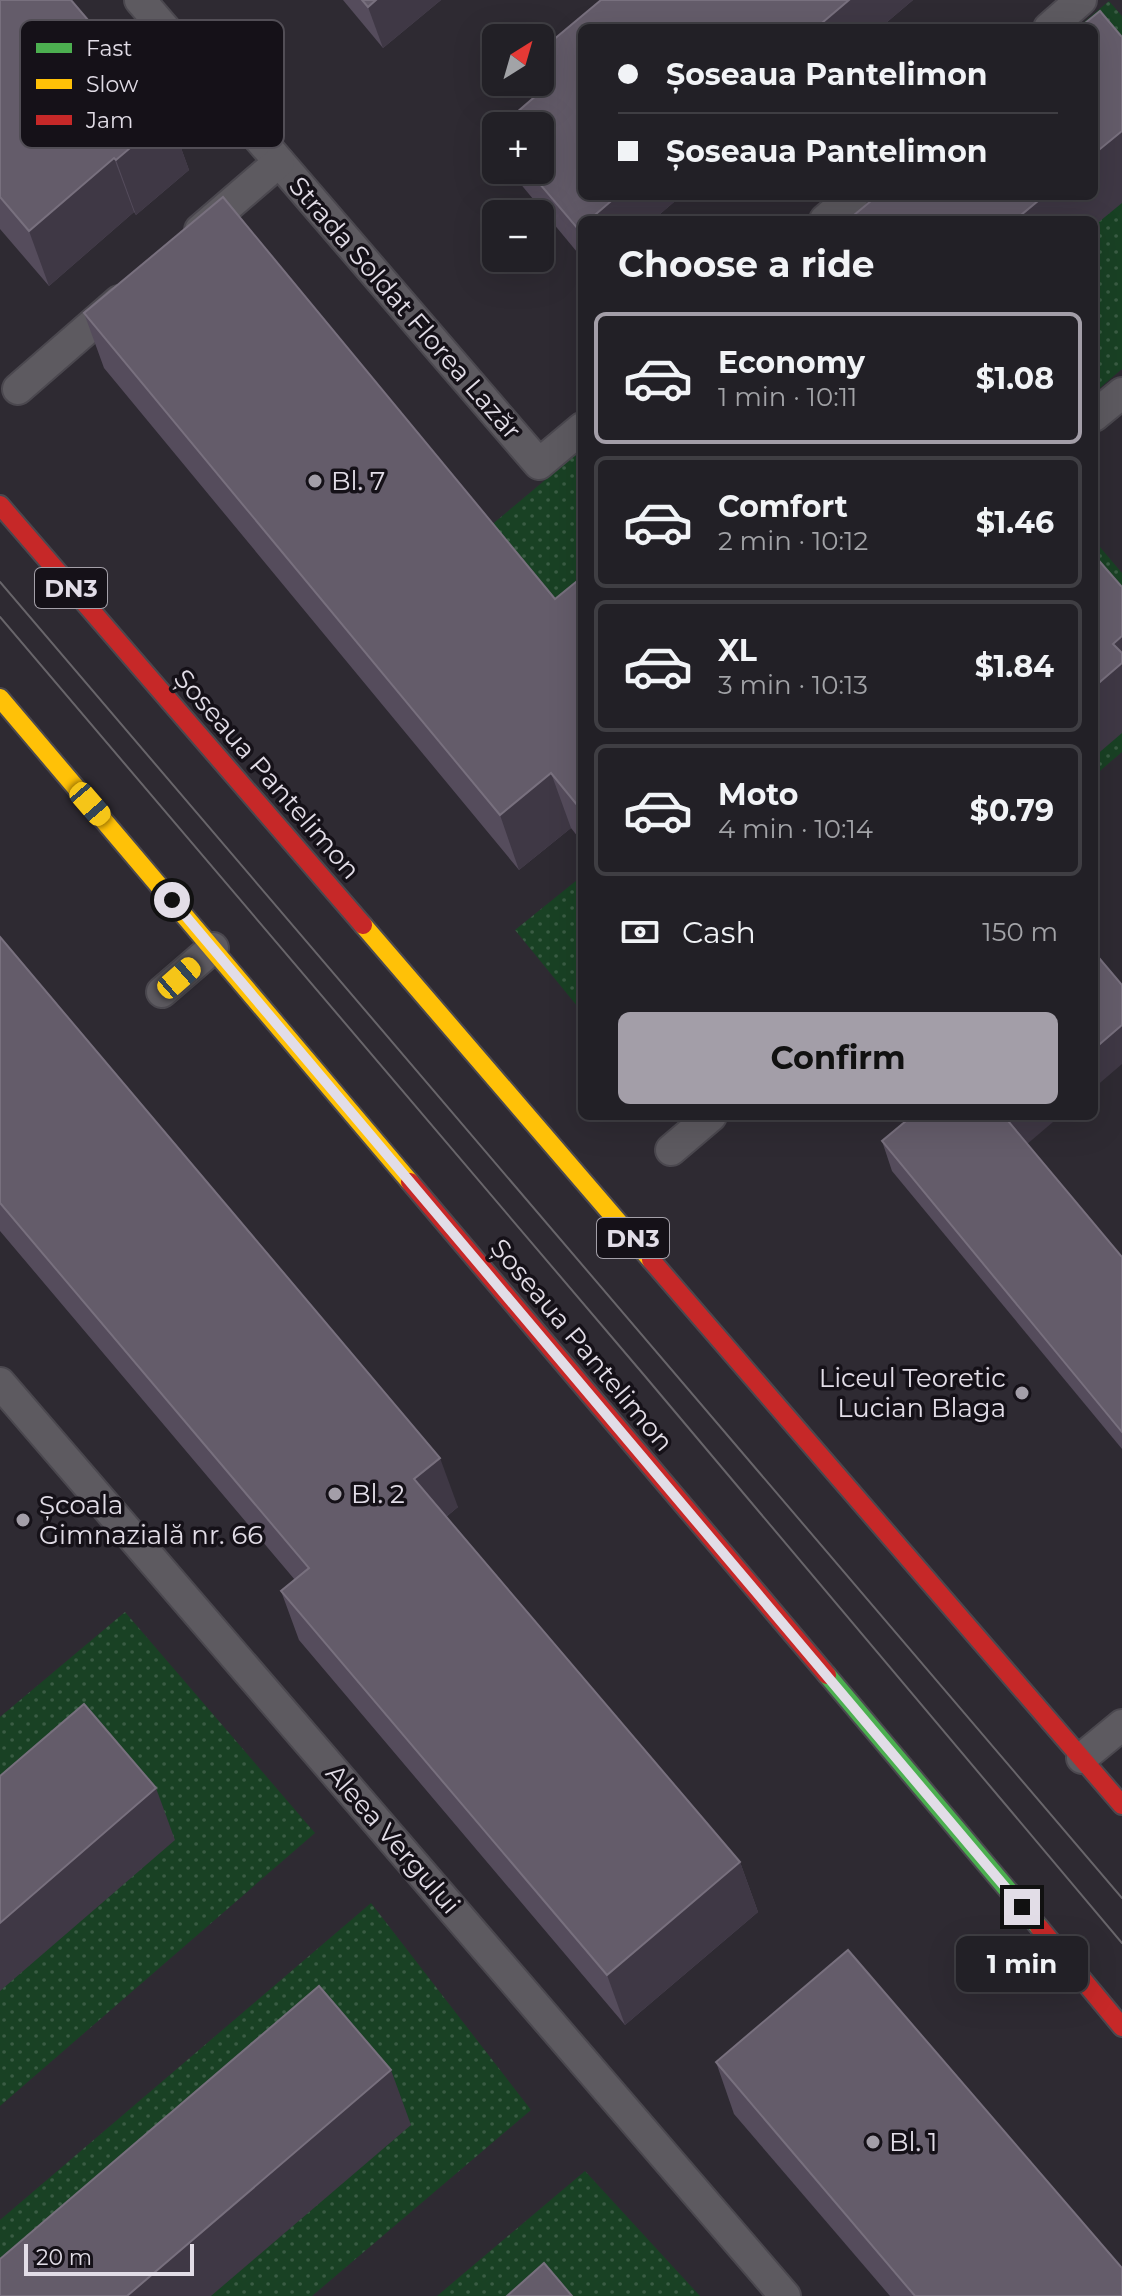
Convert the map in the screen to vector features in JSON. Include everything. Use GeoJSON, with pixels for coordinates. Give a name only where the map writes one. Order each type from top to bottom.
{"type":"FeatureCollection","features":[{"type":"Feature","properties":{"kind":"main road","name":"Șoseaua Pantelimon"},"geometry":{"type":"LineString","coordinates":[[0,505],[1122,1805]]}},
{"type":"Feature","properties":{"kind":"main road","name":"Șoseaua Pantelimon"},"geometry":{"type":"LineString","coordinates":[[0,698],[1122,2027]]}},
{"type":"Feature","properties":{"kind":"lane","name":"Strada Soldat Florea Lazăr"},"geometry":{"type":"LineString","coordinates":[[140,0],[157,20]]}},
{"type":"Feature","properties":{"kind":"lane"},"geometry":{"type":"LineString","coordinates":[[1054,24],[1081,0]]}},
{"type":"Feature","properties":{"kind":"lane","name":"Strada Soldat Florea Lazăr"},"geometry":{"type":"LineString","coordinates":[[267,148],[539,464],[578,431]]}},
{"type":"Feature","properties":{"kind":"lane"},"geometry":{"type":"LineString","coordinates":[[176,251],[279,162]]}},
{"type":"Feature","properties":{"kind":"lane"},"geometry":{"type":"LineString","coordinates":[[830,216],[848,200]]}},
{"type":"Feature","properties":{"kind":"lane"},"geometry":{"type":"LineString","coordinates":[[18,389],[142,281]]}},
{"type":"Feature","properties":{"kind":"lane"},"geometry":{"type":"LineString","coordinates":[[1098,413],[1122,393]]}},
{"type":"Feature","properties":{"kind":"lane"},"geometry":{"type":"LineString","coordinates":[[162,992],[213,948]]}},
{"type":"Feature","properties":{"kind":"lane"},"geometry":{"type":"LineString","coordinates":[[671,1150],[706,1120]]}},
{"type":"Feature","properties":{"kind":"lane","name":"Aleea Vergului"},"geometry":{"type":"LineString","coordinates":[[0,1383],[785,2296]]}},
{"type":"Feature","properties":{"kind":"lane"},"geometry":{"type":"LineString","coordinates":[[1082,1758],[1122,1725]]}},
{"type":"Feature","properties":{"kind":"green space"},"geometry":{"type":"Polygon","coordinates":[[[1109,1],[1122,16],[1122,369],[1098,390],[1098,216],[892,216],[1054,200],[1098,200],[1098,24],[1082,24],[1109,1]]]}},
{"type":"Feature","properties":{"kind":"green space"},"geometry":{"type":"Polygon","coordinates":[[[578,452],[578,631],[489,527],[578,452]]]}},
{"type":"Feature","properties":{"kind":"green space"},"geometry":{"type":"Polygon","coordinates":[[[1098,545],[1122,573],[1122,752],[1098,773],[1098,545]]]}},
{"type":"Feature","properties":{"kind":"green space"},"geometry":{"type":"Polygon","coordinates":[[[578,879],[578,1007],[515,930],[578,879]]]}},
{"type":"Feature","properties":{"kind":"green space"},"geometry":{"type":"Polygon","coordinates":[[[125,1612],[315,1833],[0,2106],[0,1717],[125,1612]]]}},
{"type":"Feature","properties":{"kind":"green space"},"geometry":{"type":"Polygon","coordinates":[[[371,1903],[531,2110],[312,2296],[0,2296],[0,2220],[371,1903]]]}},
{"type":"Feature","properties":{"kind":"green space"},"geometry":{"type":"Polygon","coordinates":[[[585,2171],[700,2296],[437,2296],[585,2171]]]}},
{"type":"Feature","properties":{"kind":"building"},"geometry":{"type":"Polygon","coordinates":[[[0,0],[71,0],[88,20],[20,20],[20,148],[130,148],[116,160],[114,158],[29,231],[0,197],[0,0]]]}},
{"type":"Feature","properties":{"kind":"building"},"geometry":{"type":"Polygon","coordinates":[[[362,0],[376,0],[368,7],[362,0]]]}},
{"type":"Feature","properties":{"kind":"building"},"geometry":{"type":"Polygon","coordinates":[[[601,0],[849,0],[821,24],[578,24],[578,200],[612,200],[594,216],[578,216],[578,229],[540,184],[554,184],[554,112],[517,112],[536,96],[554,96],[554,39],[601,0]]]}},
{"type":"Feature","properties":{"kind":"building"},"geometry":{"type":"Polygon","coordinates":[[[1100,11],[1122,37],[1122,131],[1098,151],[1098,24],[1084,24],[1100,11]]]}},
{"type":"Feature","properties":{"kind":"building","name":"Bl. 7"},"geometry":{"type":"Polygon","coordinates":[[[223,197],[555,599],[578,580],[578,806],[551,773],[500,815],[84,313],[223,197]]]}},
{"type":"Feature","properties":{"kind":"building"},"geometry":{"type":"Polygon","coordinates":[[[872,200],[1039,200],[1020,216],[853,216],[872,200]]]}},
{"type":"Feature","properties":{"kind":"building"},"geometry":{"type":"Polygon","coordinates":[[[1098,560],[1122,587],[1122,636],[1113,644],[1122,653],[1122,663],[1098,684],[1098,560]]]}},
{"type":"Feature","properties":{"kind":"building","name":"Bl. 2"},"geometry":{"type":"Polygon","coordinates":[[[0,937],[440,1458],[414,1479],[740,1862],[607,1975],[281,1591],[309,1568],[0,1203],[0,937]]]}},
{"type":"Feature","properties":{"kind":"building"},"geometry":{"type":"Polygon","coordinates":[[[1098,957],[1122,985],[1122,1025],[1098,1046],[1098,957]]]}},
{"type":"Feature","properties":{"kind":"building"},"geometry":{"type":"Polygon","coordinates":[[[907,1120],[1009,1120],[1122,1257],[1122,1432],[882,1141],[907,1120]]]}},
{"type":"Feature","properties":{"kind":"building"},"geometry":{"type":"Polygon","coordinates":[[[84,1704],[156,1788],[0,1923],[0,1776],[84,1704]]]}},
{"type":"Feature","properties":{"kind":"building","name":"Bl. 1"},"geometry":{"type":"Polygon","coordinates":[[[848,1950],[1122,2268],[1122,2296],[915,2296],[716,2062],[848,1950]]]}},
{"type":"Feature","properties":{"kind":"building"},"geometry":{"type":"Polygon","coordinates":[[[319,1986],[391,2070],[127,2296],[0,2296],[0,2259],[319,1986]]]}},
{"type":"Feature","properties":{"kind":"building"},"geometry":{"type":"Polygon","coordinates":[[[544,2263],[572,2296],[507,2296],[544,2263]]]}},
{"type":"Feature","properties":{"kind":"tram line"},"geometry":{"type":"LineString","coordinates":[[0,582],[1122,1898]]}},
{"type":"Feature","properties":{"kind":"tram line"},"geometry":{"type":"LineString","coordinates":[[0,617],[1122,1943]]}},
{"type":"Feature","properties":{"kind":"traffic: fast"},"geometry":{"type":"LineString","coordinates":[[827,1675],[1039,1927]]}},
{"type":"Feature","properties":{"kind":"traffic: slow"},"geometry":{"type":"LineString","coordinates":[[0,698],[410,1182]]}},
{"type":"Feature","properties":{"kind":"traffic: slow"},"geometry":{"type":"LineString","coordinates":[[363,925],[651,1260]]}},
{"type":"Feature","properties":{"kind":"traffic: jam"},"geometry":{"type":"LineString","coordinates":[[0,505],[363,925]]}},
{"type":"Feature","properties":{"kind":"traffic: jam"},"geometry":{"type":"LineString","coordinates":[[410,1182],[827,1675]]}},
{"type":"Feature","properties":{"kind":"traffic: jam"},"geometry":{"type":"LineString","coordinates":[[651,1260],[1122,1805]]}},
{"type":"Feature","properties":{"kind":"traffic: jam"},"geometry":{"type":"LineString","coordinates":[[1039,1927],[1122,2027]]}},
{"type":"Feature","properties":{"kind":"place","name":"Bl. 7"},"geometry":{"type":"Point","coordinates":[315,481]}},
{"type":"Feature","properties":{"kind":"place","name":"Liceul Teoretic Lucian Blaga"},"geometry":{"type":"Point","coordinates":[1022,1393]}},
{"type":"Feature","properties":{"kind":"place","name":"Bl. 2"},"geometry":{"type":"Point","coordinates":[335,1494]}},
{"type":"Feature","properties":{"kind":"place","name":"Școala Gimnazială nr. 66"},"geometry":{"type":"Point","coordinates":[23,1520]}},
{"type":"Feature","properties":{"kind":"place","name":"Bl. 1"},"geometry":{"type":"Point","coordinates":[873,2142]}},
{"type":"Feature","properties":{"kind":"route"},"geometry":{"type":"LineString","coordinates":[[172,900],[1022,1907]]}}]}
